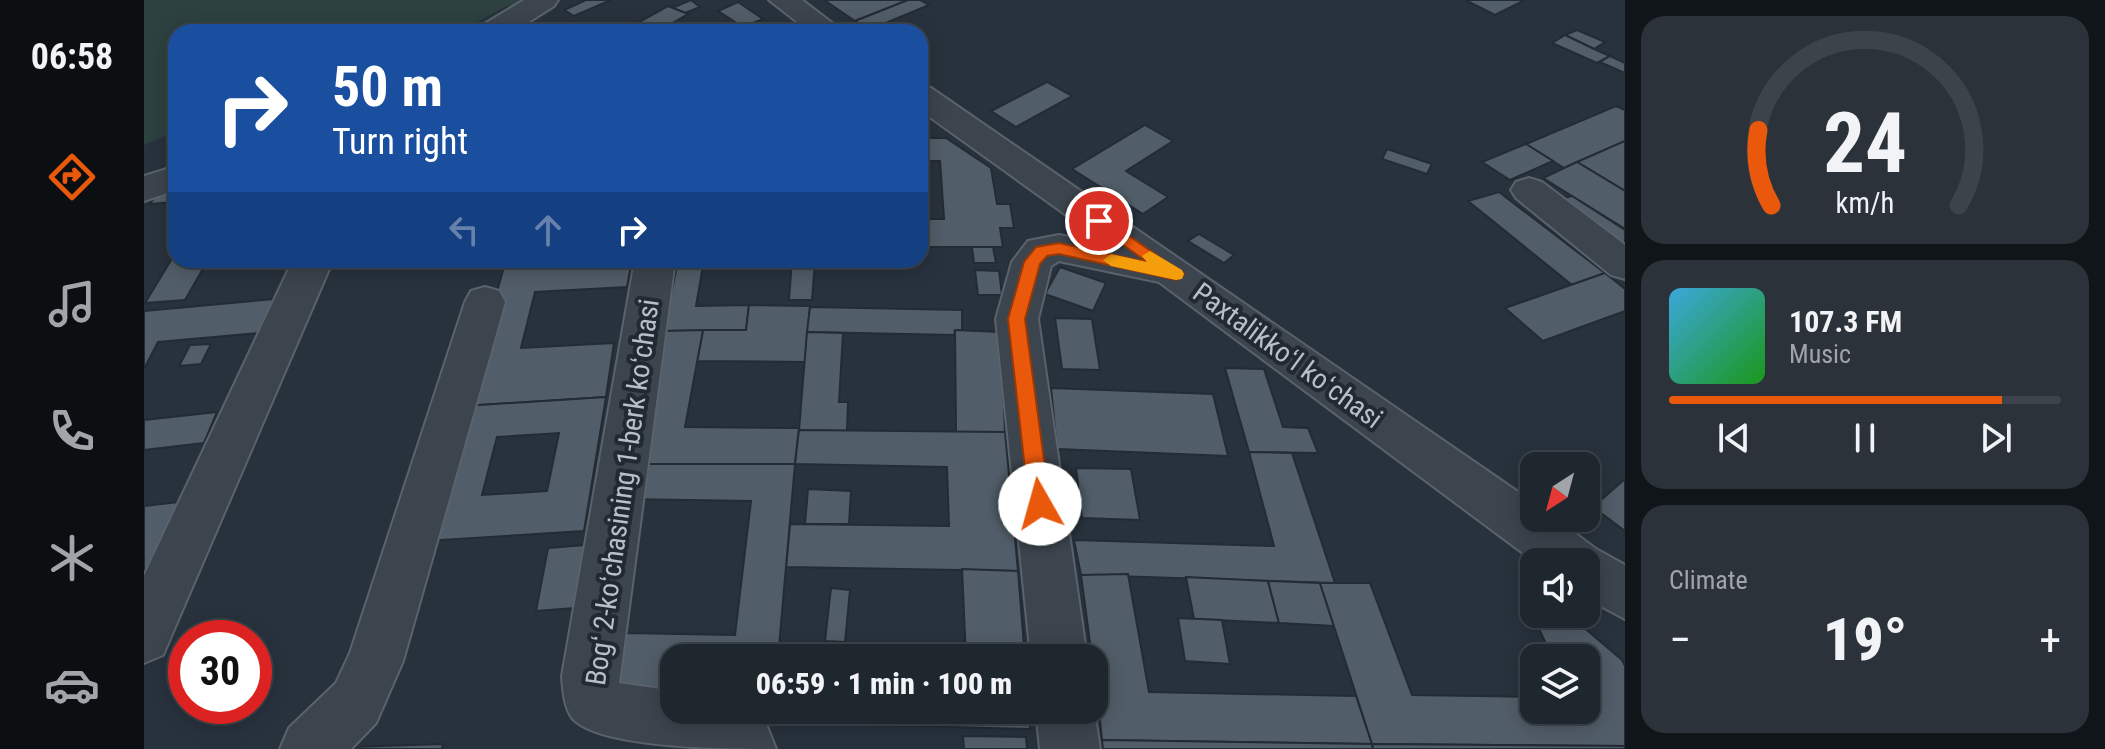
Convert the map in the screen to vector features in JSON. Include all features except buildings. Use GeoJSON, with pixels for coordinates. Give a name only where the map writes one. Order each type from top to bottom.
{"type":"FeatureCollection","features":[{"type":"Feature","properties":{"kind":"street"},"geometry":{"type":"LineString","coordinates":[[505,24],[544,0]]}},
{"type":"Feature","properties":{"kind":"street"},"geometry":{"type":"LineString","coordinates":[[783,0],[818,24]]}},
{"type":"Feature","properties":{"kind":"street","name":"Paxtalikkoʻl koʻchasi"},"geometry":{"type":"LineString","coordinates":[[928,101],[1176,274],[1557,548]]}},
{"type":"Feature","properties":{"kind":"street"},"geometry":{"type":"LineString","coordinates":[[144,189],[168,180]]}},
{"type":"Feature","properties":{"kind":"street"},"geometry":{"type":"LineString","coordinates":[[1529,190],[1625,265]]}},
{"type":"Feature","properties":{"kind":"street"},"geometry":{"type":"LineString","coordinates":[[1057,644],[1017,319],[1032,262],[1042,251],[1059,248],[1176,274]]}},
{"type":"Feature","properties":{"kind":"street"},"geometry":{"type":"LineString","coordinates":[[144,636],[309,268]]}},
{"type":"Feature","properties":{"kind":"street","name":"Bogʻ 2-koʻchasining 1-berk koʻchasi"},"geometry":{"type":"LineString","coordinates":[[654,268],[590,676],[593,698],[605,709],[620,714],[728,727],[743,740],[746,749]]}},
{"type":"Feature","properties":{"kind":"street"},"geometry":{"type":"LineString","coordinates":[[310,749],[356,703],[375,661],[485,302]]}},
{"type":"Feature","properties":{"kind":"street"},"geometry":{"type":"LineString","coordinates":[[1600,578],[1625,594]]}},
{"type":"Feature","properties":{"kind":"street"},"geometry":{"type":"LineString","coordinates":[[1067,724],[1070,749]]}},
{"type":"Feature","properties":{"kind":"green space"},"geometry":{"type":"Polygon","coordinates":[[[144,0],[525,0],[504,7],[473,24],[168,24],[168,134],[144,145],[144,0]]]}},
{"type":"Feature","properties":{"kind":"slow traffic"},"geometry":{"type":"LineString","coordinates":[[1111,260],[1176,274],[1150,256]]}},
{"type":"Feature","properties":{"kind":"route"},"geometry":{"type":"LineString","coordinates":[[1040,504],[1017,319],[1032,262],[1042,251],[1059,248],[1176,274],[1099,221]]}}]}
